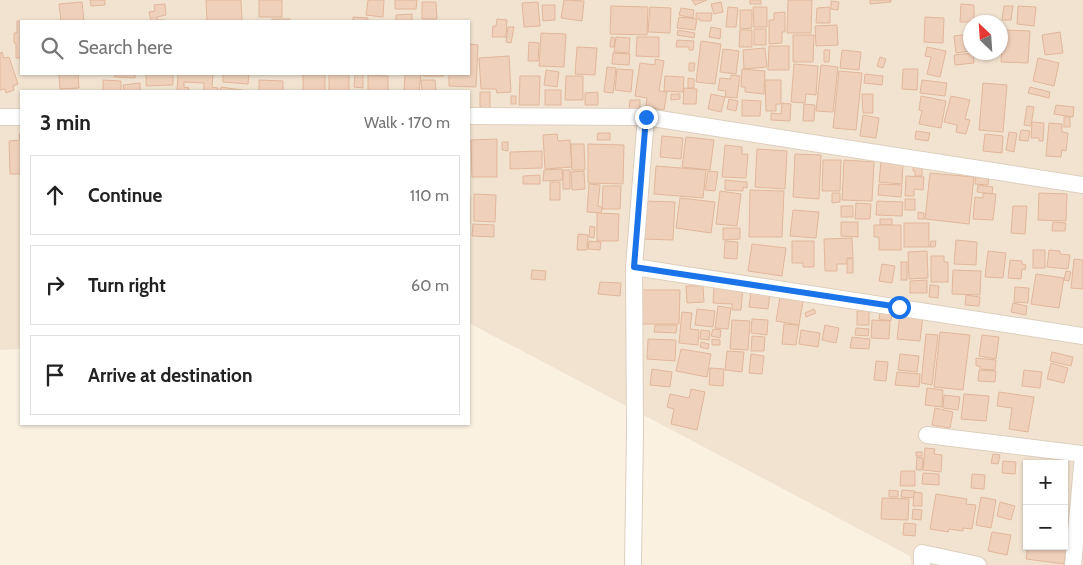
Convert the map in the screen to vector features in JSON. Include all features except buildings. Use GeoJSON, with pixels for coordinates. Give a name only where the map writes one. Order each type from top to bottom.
{"type":"FeatureCollection","features":[{"type":"Feature","properties":{"kind":"street"},"geometry":{"type":"LineString","coordinates":[[0,117],[20,116]]}},
{"type":"Feature","properties":{"kind":"street"},"geometry":{"type":"LineString","coordinates":[[470,116],[646,117],[1083,185]]}},
{"type":"Feature","properties":{"kind":"street"},"geometry":{"type":"LineString","coordinates":[[633,565],[635,431],[634,267],[646,117]]}},
{"type":"Feature","properties":{"kind":"street"},"geometry":{"type":"LineString","coordinates":[[634,267],[1083,336]]}},
{"type":"Feature","properties":{"kind":"street"},"geometry":{"type":"LineString","coordinates":[[927,435],[1083,455],[1072,565]]}},
{"type":"Feature","properties":{"kind":"street"},"geometry":{"type":"LineString","coordinates":[[922,565],[922,553],[978,565]]}},
{"type":"Feature","properties":{"kind":"shaded area"},"geometry":{"type":"Polygon","coordinates":[[[0,0],[1083,0],[1083,565],[911,565],[910,556],[470,324],[470,90],[20,90],[20,349],[0,350],[0,0]]]}},
{"type":"Feature","properties":{"kind":"route"},"geometry":{"type":"LineString","coordinates":[[646,117],[634,267],[899,307]]}}]}
